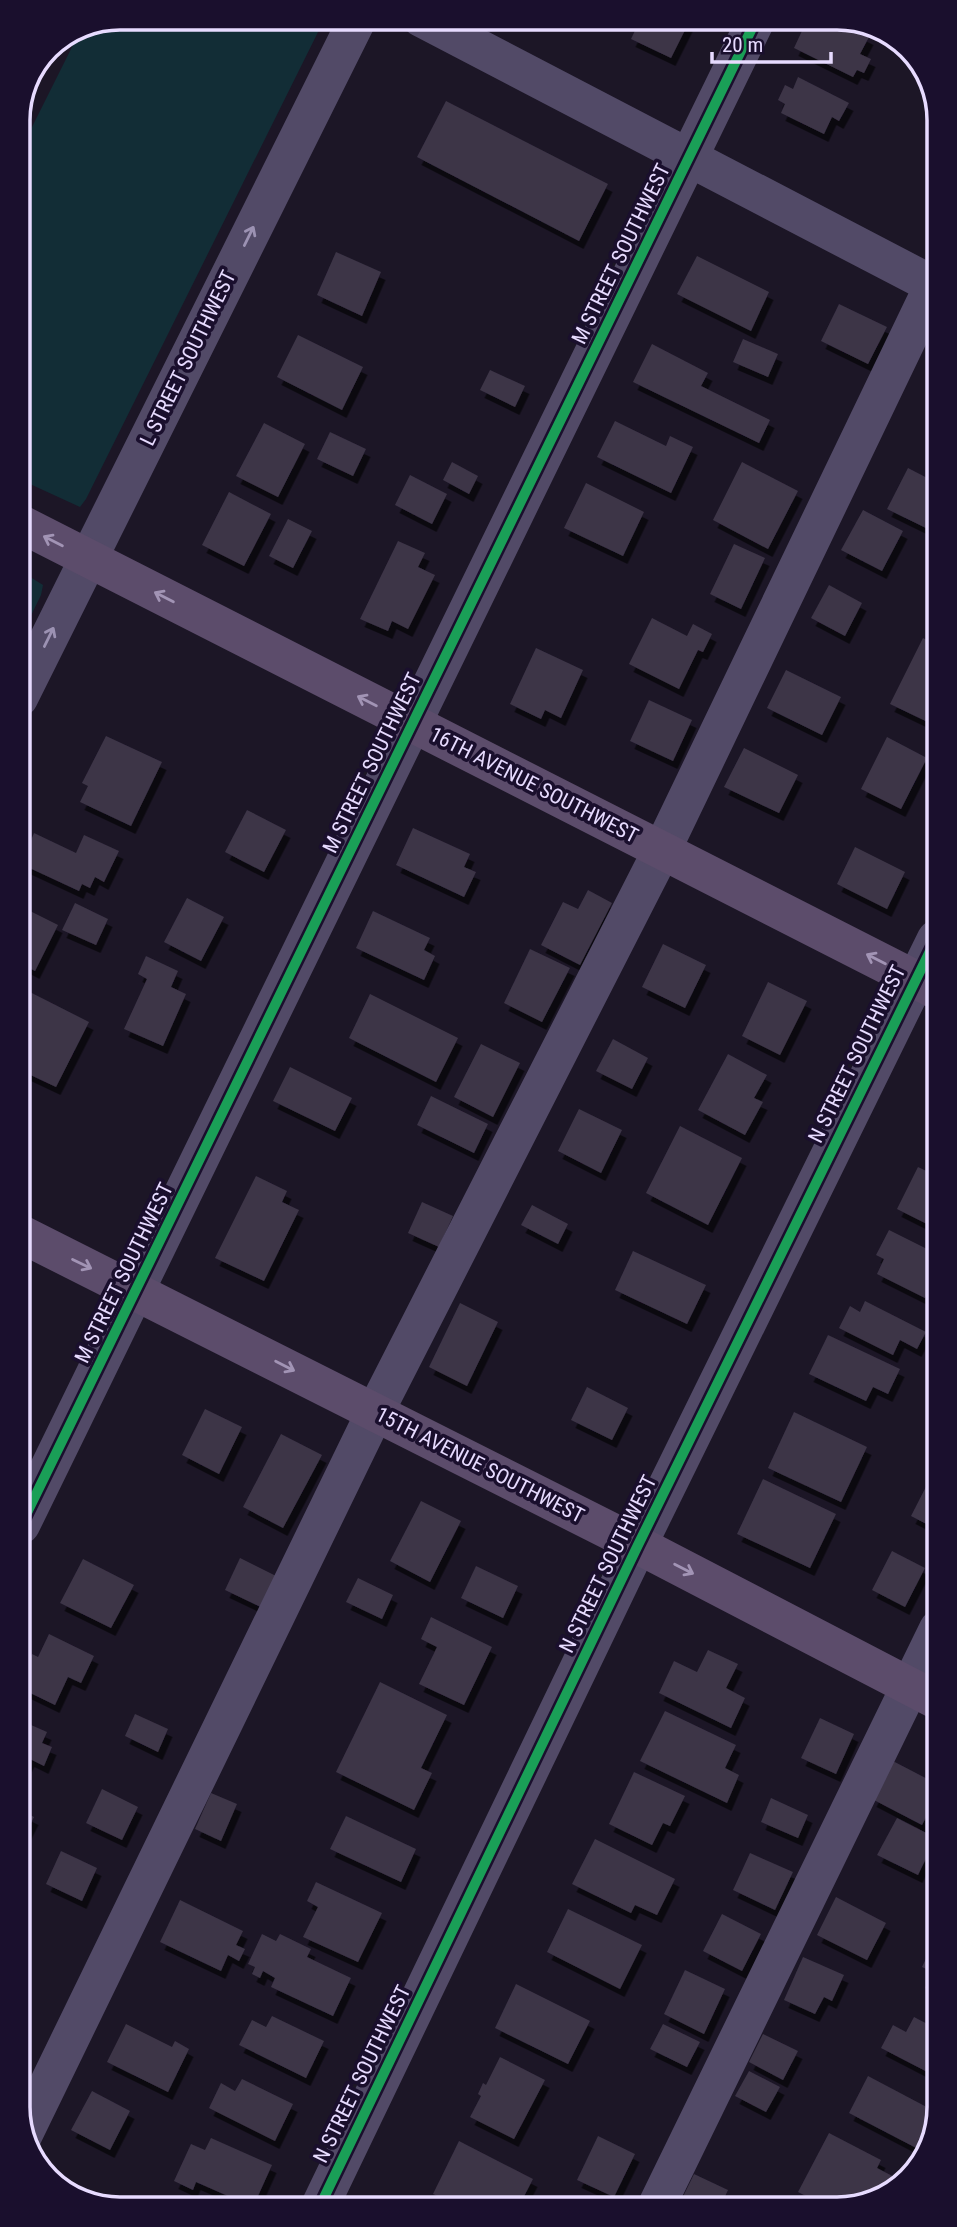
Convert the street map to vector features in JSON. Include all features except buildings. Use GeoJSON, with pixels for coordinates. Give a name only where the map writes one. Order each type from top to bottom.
{"type":"FeatureCollection","features":[{"type":"Feature","properties":{"kind":"main road","name":"16TH AVENUE SOUTHWEST"},"geometry":{"type":"LineString","coordinates":[[30,529],[926,985]]}},
{"type":"Feature","properties":{"kind":"main road","name":"15TH AVENUE SOUTHWEST"},"geometry":{"type":"LineString","coordinates":[[30,1238],[638,1545],[924,1693]]}},
{"type":"Feature","properties":{"kind":"street","name":"L STREET SOUTHWEST"},"geometry":{"type":"LineString","coordinates":[[30,676],[352,30]]}},
{"type":"Feature","properties":{"kind":"street"},"geometry":{"type":"LineString","coordinates":[[444,30],[927,281]]}},
{"type":"Feature","properties":{"kind":"street","name":"M STREET SOUTHWEST"},"geometry":{"type":"LineString","coordinates":[[30,1507],[751,30]]}},
{"type":"Feature","properties":{"kind":"street"},"geometry":{"type":"LineString","coordinates":[[31,2120],[375,1412],[662,850],[927,300]]}},
{"type":"Feature","properties":{"kind":"street","name":"N STREET SOUTHWEST"},"geometry":{"type":"LineString","coordinates":[[324,2197],[638,1545],[926,985]]}},
{"type":"Feature","properties":{"kind":"street"},"geometry":{"type":"LineString","coordinates":[[662,2197],[924,1693]]}},
{"type":"Feature","properties":{"kind":"shaded area"},"geometry":{"type":"Polygon","coordinates":[[[319,30],[80,507],[30,484],[30,131],[74,43],[102,31],[319,30]]]}},
{"type":"Feature","properties":{"kind":"shaded area"},"geometry":{"type":"Polygon","coordinates":[[[30,577],[43,585],[30,618],[30,577]]]}},
{"type":"Feature","properties":{"kind":"cycle path"},"geometry":{"type":"LineString","coordinates":[[30,1507],[751,30]]}},
{"type":"Feature","properties":{"kind":"cycle path"},"geometry":{"type":"LineString","coordinates":[[324,2197],[638,1545],[927,957]]}}]}
